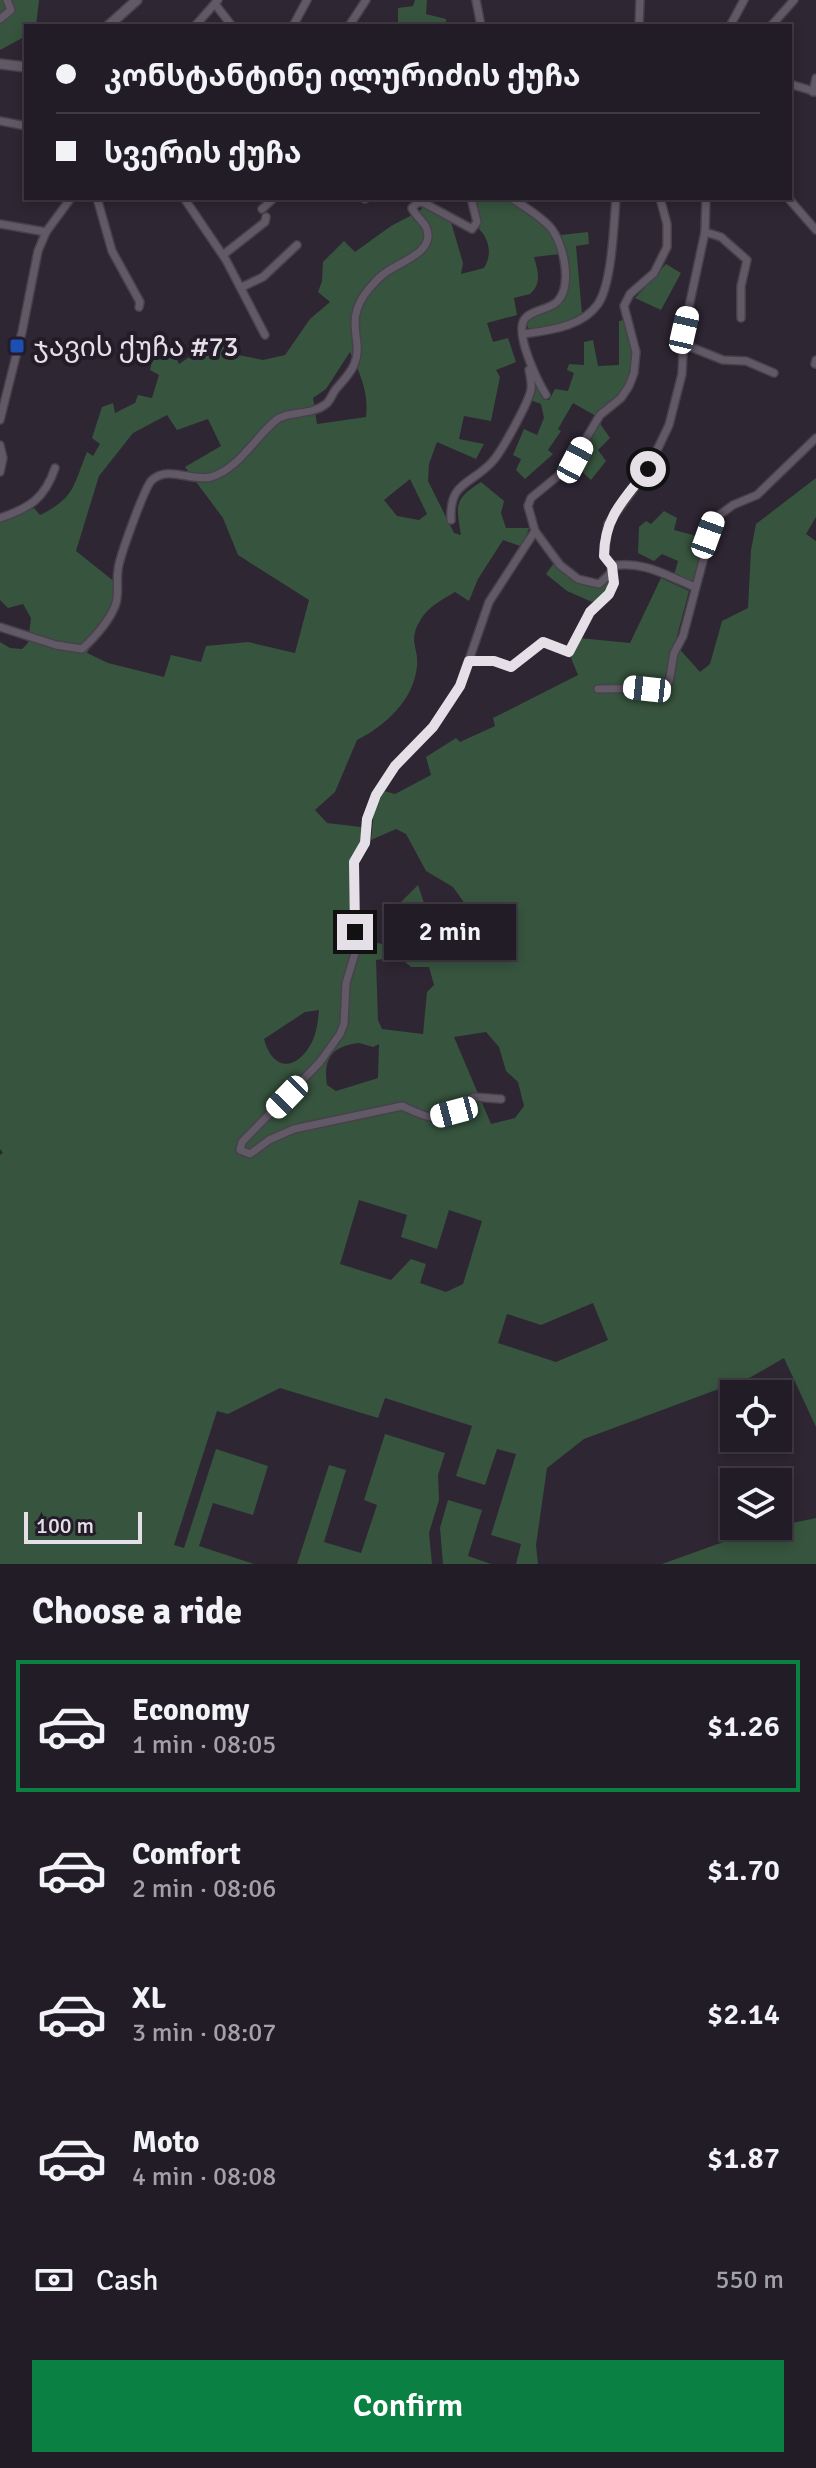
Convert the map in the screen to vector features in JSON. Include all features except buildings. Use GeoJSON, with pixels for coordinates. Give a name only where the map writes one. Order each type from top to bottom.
{"type":"FeatureCollection","features":[{"type":"Feature","properties":{"kind":"street"},"geometry":{"type":"LineString","coordinates":[[0,19],[11,10],[7,0]]}},
{"type":"Feature","properties":{"kind":"street"},"geometry":{"type":"LineString","coordinates":[[110,24],[137,0]]}},
{"type":"Feature","properties":{"kind":"street"},"geometry":{"type":"LineString","coordinates":[[294,24],[307,0]]}},
{"type":"Feature","properties":{"kind":"street"},"geometry":{"type":"LineString","coordinates":[[350,24],[366,0]]}},
{"type":"Feature","properties":{"kind":"street"},"geometry":{"type":"LineString","coordinates":[[476,0],[481,24]]}},
{"type":"Feature","properties":{"kind":"street"},"geometry":{"type":"LineString","coordinates":[[639,24],[640,0]]}},
{"type":"Feature","properties":{"kind":"street"},"geometry":{"type":"LineString","coordinates":[[732,24],[744,0]]}},
{"type":"Feature","properties":{"kind":"street"},"geometry":{"type":"LineString","coordinates":[[773,24],[794,0]]}},
{"type":"Feature","properties":{"kind":"street"},"geometry":{"type":"LineString","coordinates":[[197,24],[216,2],[231,24]]}},
{"type":"Feature","properties":{"kind":"street"},"geometry":{"type":"LineString","coordinates":[[0,64],[24,67]]}},
{"type":"Feature","properties":{"kind":"street"},"geometry":{"type":"LineString","coordinates":[[792,85],[815,92],[816,78]]}},
{"type":"Feature","properties":{"kind":"street"},"geometry":{"type":"LineString","coordinates":[[0,121],[24,126]]}},
{"type":"Feature","properties":{"kind":"street"},"geometry":{"type":"LineString","coordinates":[[0,420],[38,251],[46,232],[70,200]]}},
{"type":"Feature","properties":{"kind":"street"},"geometry":{"type":"LineString","coordinates":[[98,200],[112,251],[140,302],[139,307]]}},
{"type":"Feature","properties":{"kind":"street"},"geometry":{"type":"LineString","coordinates":[[262,209],[272,200]]}},
{"type":"Feature","properties":{"kind":"street"},"geometry":{"type":"LineString","coordinates":[[0,627],[56,645],[82,649],[99,632],[115,605],[118,568],[143,493],[152,480],[161,475],[176,474],[199,479],[215,476],[231,466],[278,418],[312,411],[328,403],[354,367],[355,313],[367,291],[387,271],[422,250],[426,242],[425,226],[412,208],[418,202],[424,203],[472,229],[477,222],[472,200]]}},
{"type":"Feature","properties":{"kind":"street"},"geometry":{"type":"LineString","coordinates":[[451,520],[453,495],[460,485],[492,463],[530,393],[524,320],[559,301],[565,285],[561,248],[551,228],[514,200]]}},
{"type":"Feature","properties":{"kind":"street"},"geometry":{"type":"LineString","coordinates":[[524,334],[558,329],[598,305],[608,274],[616,200]]}},
{"type":"Feature","properties":{"kind":"street"},"geometry":{"type":"LineString","coordinates":[[661,200],[667,224],[667,247],[654,273],[630,294],[624,306],[634,337],[634,373],[621,398],[595,422],[570,466],[531,498],[528,506],[535,531],[560,565],[578,579],[599,584],[612,570],[628,563],[644,565],[695,587]]}},
{"type":"Feature","properties":{"kind":"street"},"geometry":{"type":"LineString","coordinates":[[469,661],[494,661],[511,667],[543,642],[569,652],[590,612],[609,594],[614,583],[612,570],[604,556],[608,524],[648,469],[669,425],[682,374],[684,330],[705,232],[706,200]]}},
{"type":"Feature","properties":{"kind":"street"},"geometry":{"type":"LineString","coordinates":[[790,200],[816,230]]}},
{"type":"Feature","properties":{"kind":"street"},"geometry":{"type":"LineString","coordinates":[[186,201],[242,287],[265,335]]}},
{"type":"Feature","properties":{"kind":"street"},"geometry":{"type":"LineString","coordinates":[[223,255],[265,222],[266,217]]}},
{"type":"Feature","properties":{"kind":"street"},"geometry":{"type":"LineString","coordinates":[[0,224],[46,232]]}},
{"type":"Feature","properties":{"kind":"street"},"geometry":{"type":"LineString","coordinates":[[705,232],[721,237],[747,260],[741,286],[741,318]]}},
{"type":"Feature","properties":{"kind":"street"},"geometry":{"type":"LineString","coordinates":[[242,287],[263,277],[297,245]]}},
{"type":"Feature","properties":{"kind":"street"},"geometry":{"type":"LineString","coordinates":[[683,344],[723,360],[746,361],[774,373]]}},
{"type":"Feature","properties":{"kind":"street"},"geometry":{"type":"LineString","coordinates":[[529,360],[546,395]]}},
{"type":"Feature","properties":{"kind":"street"},"geometry":{"type":"LineString","coordinates":[[598,689],[661,688],[669,682],[674,653],[683,636],[714,519],[733,505],[757,495],[816,438]]}},
{"type":"Feature","properties":{"kind":"street"},"geometry":{"type":"LineString","coordinates":[[0,445],[3,458],[0,472]]}},
{"type":"Feature","properties":{"kind":"street"},"geometry":{"type":"LineString","coordinates":[[0,518],[37,500],[49,486],[55,468]]}},
{"type":"Feature","properties":{"kind":"street"},"geometry":{"type":"LineString","coordinates":[[501,1099],[474,1097],[454,1112],[429,1118],[402,1106],[294,1129],[269,1140],[250,1154],[240,1150],[242,1142],[320,1062],[340,1034],[344,1024],[346,983],[360,937],[355,932],[357,903],[354,862],[365,843],[367,819],[376,795],[395,766],[433,727],[460,686],[494,592],[535,531]]}},
{"type":"Feature","properties":{"kind":"green space"},"geometry":{"type":"Polygon","coordinates":[[[0,0],[39,0],[36,24],[24,24],[24,37],[0,50],[0,0]]]}},
{"type":"Feature","properties":{"kind":"green space"},"geometry":{"type":"Polygon","coordinates":[[[415,0],[427,0],[426,14],[446,19],[446,23],[451,24],[398,24],[398,8],[413,6],[415,0]]]}},
{"type":"Feature","properties":{"kind":"green space"},"geometry":{"type":"Polygon","coordinates":[[[473,200],[512,200],[541,221],[553,237],[560,254],[534,257],[538,282],[530,294],[514,298],[517,315],[487,323],[493,342],[508,338],[516,362],[496,370],[500,377],[491,421],[464,416],[459,439],[484,444],[476,459],[437,442],[429,464],[428,481],[454,533],[461,535],[458,510],[461,498],[481,482],[504,501],[501,513],[506,528],[529,528],[523,547],[503,540],[478,579],[469,601],[455,592],[424,615],[414,639],[417,659],[415,678],[404,701],[378,727],[357,740],[335,792],[315,810],[327,823],[361,827],[361,845],[353,854],[352,864],[353,935],[357,939],[418,951],[410,921],[399,904],[418,885],[435,936],[470,911],[453,887],[426,871],[406,834],[396,829],[371,840],[374,811],[384,791],[395,794],[431,775],[426,757],[456,738],[460,742],[495,726],[493,718],[578,675],[571,658],[579,638],[630,643],[661,578],[689,591],[675,644],[700,672],[710,664],[722,621],[748,608],[751,550],[756,524],[816,478],[816,517],[806,534],[816,541],[816,1427],[784,1358],[751,1377],[720,1380],[720,1389],[584,1439],[547,1468],[536,1545],[538,1564],[516,1564],[521,1544],[491,1535],[516,1454],[497,1449],[485,1485],[456,1476],[472,1426],[385,1398],[378,1418],[280,1388],[228,1414],[217,1411],[174,1545],[184,1548],[216,1449],[268,1466],[253,1515],[213,1503],[199,1546],[254,1564],[0,1564],[0,1155],[3,1153],[0,1149],[0,642],[10,648],[22,649],[28,643],[31,618],[23,604],[8,608],[0,600],[0,522],[34,508],[40,515],[67,497],[87,452],[93,456],[100,444],[92,438],[102,407],[113,403],[115,413],[135,403],[138,395],[152,398],[159,375],[150,370],[154,351],[173,351],[179,364],[200,350],[222,345],[223,336],[233,336],[233,354],[263,360],[285,355],[310,319],[330,302],[318,292],[323,262],[344,241],[355,252],[391,226],[412,215],[414,217],[424,206],[451,222],[463,263],[461,274],[484,268],[489,248],[479,229],[473,200]],[[350,352],[326,389],[313,398],[317,424],[366,417],[365,391],[350,352]],[[167,415],[133,433],[99,476],[76,551],[121,587],[87,653],[108,663],[164,677],[171,655],[201,662],[206,646],[248,642],[295,653],[309,600],[238,555],[223,518],[185,467],[221,446],[208,419],[177,430],[167,415]],[[410,479],[384,500],[397,516],[419,520],[427,514],[410,479]],[[399,957],[376,960],[378,1020],[382,1029],[423,1034],[427,992],[434,985],[429,967],[411,967],[399,957]],[[319,1010],[305,1012],[264,1039],[273,1057],[286,1064],[306,1052],[316,1030],[319,1010]],[[486,1032],[454,1037],[491,1124],[515,1118],[524,1106],[518,1082],[506,1071],[499,1047],[486,1032]],[[359,1043],[336,1050],[328,1061],[327,1085],[336,1091],[378,1078],[379,1044],[373,1047],[359,1043]],[[359,1200],[340,1264],[391,1280],[411,1259],[426,1264],[420,1283],[446,1292],[463,1284],[482,1221],[449,1210],[437,1249],[401,1237],[407,1215],[359,1200]],[[593,1303],[541,1325],[507,1314],[498,1343],[556,1362],[608,1340],[593,1303]]]}},
{"type":"Feature","properties":{"kind":"green space"},"geometry":{"type":"Polygon","coordinates":[[[588,232],[589,244],[576,246],[582,314],[556,327],[528,328],[526,322],[555,308],[567,293],[569,274],[561,235],[588,232]]]}},
{"type":"Feature","properties":{"kind":"green space"},"geometry":{"type":"Polygon","coordinates":[[[666,264],[681,273],[661,310],[635,298],[666,264]]]}},
{"type":"Feature","properties":{"kind":"green space"},"geometry":{"type":"Polygon","coordinates":[[[623,320],[633,358],[626,386],[596,416],[573,403],[558,429],[561,431],[548,450],[553,454],[525,479],[516,470],[521,459],[513,455],[524,429],[537,435],[544,418],[541,404],[530,400],[532,371],[543,399],[549,400],[555,389],[568,391],[574,373],[567,370],[569,364],[584,365],[584,342],[593,340],[598,366],[619,365],[619,321],[623,320]]]}},
{"type":"Feature","properties":{"kind":"green space"},"geometry":{"type":"Polygon","coordinates":[[[599,422],[610,438],[598,450],[606,461],[591,480],[575,465],[599,422]]]}},
{"type":"Feature","properties":{"kind":"green space"},"geometry":{"type":"Polygon","coordinates":[[[664,511],[677,518],[674,530],[700,537],[695,580],[674,575],[678,561],[662,554],[654,561],[638,553],[639,527],[646,521],[651,524],[664,511]]]}},
{"type":"Feature","properties":{"kind":"green space"},"geometry":{"type":"Polygon","coordinates":[[[554,563],[581,584],[596,587],[611,579],[602,596],[592,602],[567,591],[546,574],[554,563]]]}},
{"type":"Feature","properties":{"kind":"green space"},"geometry":{"type":"Polygon","coordinates":[[[385,1434],[445,1453],[438,1475],[439,1500],[429,1533],[432,1564],[297,1564],[329,1465],[346,1470],[324,1542],[361,1553],[377,1505],[364,1500],[385,1434]]]}},
{"type":"Feature","properties":{"kind":"green space"},"geometry":{"type":"Polygon","coordinates":[[[448,1500],[482,1510],[468,1556],[491,1564],[443,1564],[440,1528],[448,1500]]]}},
{"type":"Feature","properties":{"kind":"green space"},"geometry":{"type":"Polygon","coordinates":[[[816,1518],[816,1564],[662,1564],[729,1540],[792,1540],[792,1523],[816,1518]]]}},
{"type":"Feature","properties":{"kind":"place","name":"ჯავის ქუჩა #73"},"geometry":{"type":"Point","coordinates":[17,346]}},
{"type":"Feature","properties":{"kind":"route"},"geometry":{"type":"LineString","coordinates":[[355,932],[357,903],[354,862],[365,843],[367,819],[376,795],[395,766],[433,727],[460,686],[469,661],[494,661],[511,667],[543,642],[569,652],[590,612],[609,594],[614,583],[612,566],[604,556],[608,524],[648,469]]}}]}
